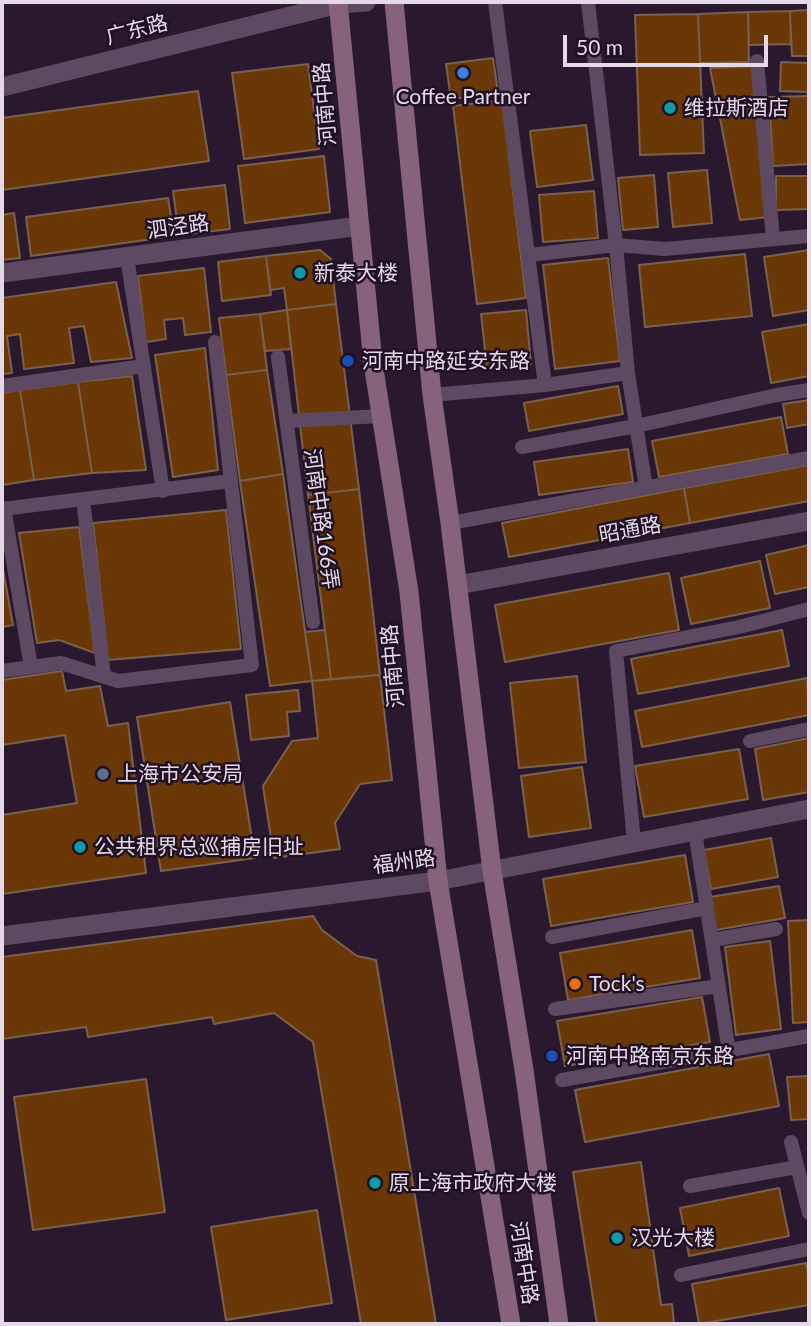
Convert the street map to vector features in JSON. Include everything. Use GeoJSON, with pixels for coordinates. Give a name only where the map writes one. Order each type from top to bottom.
{"type":"FeatureCollection","features":[{"type":"Feature","properties":{"kind":"main road","name":"河南中路"},"geometry":{"type":"LineString","coordinates":[[394,2],[432,395],[492,871],[524,1070],[559,1324]]}},
{"type":"Feature","properties":{"kind":"main road","name":"河南中路"},"geometry":{"type":"LineString","coordinates":[[338,3],[373,363],[409,592],[438,881],[511,1324]]}},
{"type":"Feature","properties":{"kind":"street","name":"广东路"},"geometry":{"type":"LineString","coordinates":[[2,87],[338,3],[366,2]]}},
{"type":"Feature","properties":{"kind":"street","name":"泗泾路"},"geometry":{"type":"LineString","coordinates":[[2,274],[359,226]]}},
{"type":"Feature","properties":{"kind":"street","name":"昭通路"},"geometry":{"type":"LineString","coordinates":[[458,585],[809,521]]}},
{"type":"Feature","properties":{"kind":"street","name":"福州路"},"geometry":{"type":"LineString","coordinates":[[2,936],[438,881],[809,808]]}},
{"type":"Feature","properties":{"kind":"lane"},"geometry":{"type":"LineString","coordinates":[[495,2],[545,385]]}},
{"type":"Feature","properties":{"kind":"lane"},"geometry":{"type":"LineString","coordinates":[[588,2],[628,373],[646,488]]}},
{"type":"Feature","properties":{"kind":"lane"},"geometry":{"type":"LineString","coordinates":[[757,61],[773,239]]}},
{"type":"Feature","properties":{"kind":"lane"},"geometry":{"type":"LineString","coordinates":[[529,255],[616,245],[665,249],[809,236]]}},
{"type":"Feature","properties":{"kind":"lane"},"geometry":{"type":"LineString","coordinates":[[127,257],[163,491]]}},
{"type":"Feature","properties":{"kind":"lane"},"geometry":{"type":"LineString","coordinates":[[2,671],[61,663],[118,681],[251,665],[215,342]]}},
{"type":"Feature","properties":{"kind":"lane","name":"河南中路166弄"},"geometry":{"type":"LineString","coordinates":[[278,357],[313,622]]}},
{"type":"Feature","properties":{"kind":"lane"},"geometry":{"type":"LineString","coordinates":[[2,386],[144,366]]}},
{"type":"Feature","properties":{"kind":"lane"},"geometry":{"type":"LineString","coordinates":[[432,395],[545,385],[628,373]]}},
{"type":"Feature","properties":{"kind":"lane"},"geometry":{"type":"LineString","coordinates":[[522,447],[809,390]]}},
{"type":"Feature","properties":{"kind":"lane","name":"河南中路166弄"},"geometry":{"type":"LineString","coordinates":[[286,421],[381,416]]}},
{"type":"Feature","properties":{"kind":"lane"},"geometry":{"type":"LineString","coordinates":[[450,523],[809,458]]}},
{"type":"Feature","properties":{"kind":"lane"},"geometry":{"type":"LineString","coordinates":[[31,667],[3,508],[231,481]]}},
{"type":"Feature","properties":{"kind":"lane"},"geometry":{"type":"LineString","coordinates":[[83,499],[104,676]]}},
{"type":"Feature","properties":{"kind":"lane"},"geometry":{"type":"LineString","coordinates":[[634,842],[616,652],[739,627],[809,609]]}},
{"type":"Feature","properties":{"kind":"lane"},"geometry":{"type":"LineString","coordinates":[[750,741],[809,729]]}},
{"type":"Feature","properties":{"kind":"lane"},"geometry":{"type":"LineString","coordinates":[[695,831],[729,1052]]}},
{"type":"Feature","properties":{"kind":"lane"},"geometry":{"type":"LineString","coordinates":[[552,937],[707,908]]}},
{"type":"Feature","properties":{"kind":"lane"},"geometry":{"type":"LineString","coordinates":[[712,940],[776,929]]}},
{"type":"Feature","properties":{"kind":"lane"},"geometry":{"type":"LineString","coordinates":[[555,1009],[719,986]]}},
{"type":"Feature","properties":{"kind":"lane"},"geometry":{"type":"LineString","coordinates":[[562,1080],[809,1037]]}},
{"type":"Feature","properties":{"kind":"lane"},"geometry":{"type":"LineString","coordinates":[[791,1142],[809,1213]]}},
{"type":"Feature","properties":{"kind":"lane"},"geometry":{"type":"LineString","coordinates":[[690,1186],[797,1167]]}},
{"type":"Feature","properties":{"kind":"lane"},"geometry":{"type":"LineString","coordinates":[[681,1275],[809,1250]]}},
{"type":"Feature","properties":{"kind":"building"},"geometry":{"type":"Polygon","coordinates":[[[809,10],[809,56],[792,56],[790,11],[809,10]]]}},
{"type":"Feature","properties":{"kind":"building"},"geometry":{"type":"Polygon","coordinates":[[[790,11],[791,44],[749,45],[748,12],[790,11]]]}},
{"type":"Feature","properties":{"kind":"building"},"geometry":{"type":"Polygon","coordinates":[[[748,12],[749,62],[700,63],[698,14],[748,12]]]}},
{"type":"Feature","properties":{"kind":"building","name":"维拉斯酒店"},"geometry":{"type":"Polygon","coordinates":[[[698,14],[704,153],[640,155],[635,15],[698,14]]]}},
{"type":"Feature","properties":{"kind":"building"},"geometry":{"type":"Polygon","coordinates":[[[493,58],[498,93],[451,99],[446,64],[493,58]]]}},
{"type":"Feature","properties":{"kind":"building"},"geometry":{"type":"Polygon","coordinates":[[[781,62],[809,63],[809,92],[780,91],[781,62]]]}},
{"type":"Feature","properties":{"kind":"building"},"geometry":{"type":"Polygon","coordinates":[[[308,64],[319,149],[244,159],[232,73],[308,64]]]}},
{"type":"Feature","properties":{"kind":"building"},"geometry":{"type":"Polygon","coordinates":[[[752,66],[769,217],[740,220],[710,68],[752,66]]]}},
{"type":"Feature","properties":{"kind":"building"},"geometry":{"type":"Polygon","coordinates":[[[198,91],[209,161],[2,190],[2,118],[198,91]]]}},
{"type":"Feature","properties":{"kind":"building"},"geometry":{"type":"Polygon","coordinates":[[[809,96],[809,164],[773,166],[769,97],[809,96]]]}},
{"type":"Feature","properties":{"kind":"building"},"geometry":{"type":"Polygon","coordinates":[[[502,100],[526,298],[477,304],[453,106],[502,100]]]}},
{"type":"Feature","properties":{"kind":"building"},"geometry":{"type":"Polygon","coordinates":[[[586,125],[593,180],[537,187],[530,131],[586,125]]]}},
{"type":"Feature","properties":{"kind":"building"},"geometry":{"type":"Polygon","coordinates":[[[324,156],[330,212],[245,223],[238,166],[324,156]]]}},
{"type":"Feature","properties":{"kind":"building"},"geometry":{"type":"Polygon","coordinates":[[[707,170],[712,223],[673,227],[668,173],[707,170]]]}},
{"type":"Feature","properties":{"kind":"building"},"geometry":{"type":"Polygon","coordinates":[[[654,175],[658,227],[623,230],[618,178],[654,175]]]}},
{"type":"Feature","properties":{"kind":"building"},"geometry":{"type":"Polygon","coordinates":[[[776,176],[809,176],[809,209],[776,210],[776,176]]]}},
{"type":"Feature","properties":{"kind":"building"},"geometry":{"type":"Polygon","coordinates":[[[225,185],[230,229],[179,235],[173,191],[225,185]]]}},
{"type":"Feature","properties":{"kind":"building"},"geometry":{"type":"Polygon","coordinates":[[[594,191],[598,238],[543,242],[539,195],[594,191]]]}},
{"type":"Feature","properties":{"kind":"building"},"geometry":{"type":"Polygon","coordinates":[[[168,198],[174,236],[31,256],[26,217],[168,198]]]}},
{"type":"Feature","properties":{"kind":"building"},"geometry":{"type":"Polygon","coordinates":[[[14,213],[20,258],[2,260],[2,215],[14,213]]]}},
{"type":"Feature","properties":{"kind":"building","name":"新泰大楼"},"geometry":{"type":"Polygon","coordinates":[[[320,250],[331,259],[336,304],[287,310],[284,288],[270,290],[266,256],[320,250]]]}},
{"type":"Feature","properties":{"kind":"building"},"geometry":{"type":"Polygon","coordinates":[[[809,250],[809,310],[773,316],[764,257],[809,250]]]}},
{"type":"Feature","properties":{"kind":"building"},"geometry":{"type":"Polygon","coordinates":[[[745,254],[752,316],[645,327],[639,265],[745,254]]]}},
{"type":"Feature","properties":{"kind":"building"},"geometry":{"type":"Polygon","coordinates":[[[266,256],[271,295],[222,301],[218,262],[266,256]]]}},
{"type":"Feature","properties":{"kind":"building"},"geometry":{"type":"Polygon","coordinates":[[[608,258],[620,361],[555,369],[543,265],[608,258]]]}},
{"type":"Feature","properties":{"kind":"building"},"geometry":{"type":"Polygon","coordinates":[[[204,268],[211,332],[185,335],[183,318],[164,320],[166,339],[146,342],[138,276],[204,268]]]}},
{"type":"Feature","properties":{"kind":"building"},"geometry":{"type":"Polygon","coordinates":[[[116,282],[132,358],[91,362],[84,326],[69,328],[74,363],[24,369],[20,334],[7,336],[12,373],[2,374],[2,298],[116,282]]]}},
{"type":"Feature","properties":{"kind":"building"},"geometry":{"type":"Polygon","coordinates":[[[336,304],[359,489],[308,495],[287,310],[336,304]]]}},
{"type":"Feature","properties":{"kind":"building"},"geometry":{"type":"Polygon","coordinates":[[[287,310],[291,349],[265,351],[260,314],[287,310]]]}},
{"type":"Feature","properties":{"kind":"building"},"geometry":{"type":"Polygon","coordinates":[[[526,310],[531,364],[487,369],[481,314],[526,310]]]}},
{"type":"Feature","properties":{"kind":"building"},"geometry":{"type":"Polygon","coordinates":[[[260,314],[267,370],[226,375],[219,318],[260,314]]]}},
{"type":"Feature","properties":{"kind":"building"},"geometry":{"type":"Polygon","coordinates":[[[809,324],[809,376],[771,383],[762,332],[809,324]]]}},
{"type":"Feature","properties":{"kind":"building"},"geometry":{"type":"Polygon","coordinates":[[[205,348],[218,470],[173,477],[155,355],[205,348]]]}},
{"type":"Feature","properties":{"kind":"building"},"geometry":{"type":"Polygon","coordinates":[[[267,370],[283,474],[240,481],[226,375],[267,370]]]}},
{"type":"Feature","properties":{"kind":"building"},"geometry":{"type":"Polygon","coordinates":[[[132,376],[146,470],[92,473],[78,382],[132,376]]]}},
{"type":"Feature","properties":{"kind":"building"},"geometry":{"type":"Polygon","coordinates":[[[78,382],[92,473],[34,480],[20,390],[78,382]]]}},
{"type":"Feature","properties":{"kind":"building"},"geometry":{"type":"Polygon","coordinates":[[[618,386],[623,414],[529,431],[524,403],[618,386]]]}},
{"type":"Feature","properties":{"kind":"building"},"geometry":{"type":"Polygon","coordinates":[[[20,390],[34,480],[2,485],[2,393],[20,390]]]}},
{"type":"Feature","properties":{"kind":"building"},"geometry":{"type":"Polygon","coordinates":[[[809,400],[809,424],[787,428],[783,404],[809,400]]]}},
{"type":"Feature","properties":{"kind":"building"},"geometry":{"type":"Polygon","coordinates":[[[781,417],[788,454],[659,477],[652,441],[781,417]]]}},
{"type":"Feature","properties":{"kind":"building"},"geometry":{"type":"Polygon","coordinates":[[[628,449],[633,482],[539,495],[534,462],[628,449]]]}},
{"type":"Feature","properties":{"kind":"building"},"geometry":{"type":"Polygon","coordinates":[[[809,465],[809,501],[690,523],[684,488],[809,465]]]}},
{"type":"Feature","properties":{"kind":"building"},"geometry":{"type":"Polygon","coordinates":[[[283,474],[312,681],[270,686],[240,481],[283,474]]]}},
{"type":"Feature","properties":{"kind":"building"},"geometry":{"type":"Polygon","coordinates":[[[684,488],[690,523],[509,557],[502,523],[684,488]]]}},
{"type":"Feature","properties":{"kind":"building"},"geometry":{"type":"Polygon","coordinates":[[[359,489],[380,675],[331,679],[308,495],[359,489]]]}},
{"type":"Feature","properties":{"kind":"building"},"geometry":{"type":"Polygon","coordinates":[[[226,510],[241,649],[108,660],[93,523],[226,510]]]}},
{"type":"Feature","properties":{"kind":"building"},"geometry":{"type":"Polygon","coordinates":[[[79,527],[95,653],[59,640],[37,643],[19,533],[79,527]]]}},
{"type":"Feature","properties":{"kind":"building"},"geometry":{"type":"Polygon","coordinates":[[[809,545],[809,587],[775,594],[766,555],[809,545]]]}},
{"type":"Feature","properties":{"kind":"building"},"geometry":{"type":"Polygon","coordinates":[[[760,561],[770,608],[691,624],[681,578],[760,561]]]}},
{"type":"Feature","properties":{"kind":"building"},"geometry":{"type":"Polygon","coordinates":[[[2,564],[13,625],[2,627],[2,564]]]}},
{"type":"Feature","properties":{"kind":"building"},"geometry":{"type":"Polygon","coordinates":[[[669,573],[679,630],[505,662],[495,605],[669,573]]]}},
{"type":"Feature","properties":{"kind":"building"},"geometry":{"type":"Polygon","coordinates":[[[325,630],[331,679],[312,681],[305,632],[325,630]]]}},
{"type":"Feature","properties":{"kind":"building"},"geometry":{"type":"Polygon","coordinates":[[[782,630],[789,666],[638,694],[631,659],[782,630]]]}},
{"type":"Feature","properties":{"kind":"building","name":"上海市公安局"},"geometry":{"type":"Polygon","coordinates":[[[62,671],[66,691],[100,686],[108,726],[128,723],[146,873],[2,894],[2,815],[77,803],[65,735],[2,745],[2,680],[62,671]]]}},
{"type":"Feature","properties":{"kind":"building"},"geometry":{"type":"Polygon","coordinates":[[[380,675],[392,780],[360,784],[335,823],[340,849],[274,858],[263,786],[292,741],[318,738],[312,681],[380,675]]]}},
{"type":"Feature","properties":{"kind":"building"},"geometry":{"type":"Polygon","coordinates":[[[577,676],[586,762],[519,768],[510,683],[577,676]]]}},
{"type":"Feature","properties":{"kind":"building"},"geometry":{"type":"Polygon","coordinates":[[[807,678],[809,715],[642,747],[635,711],[807,678]]]}},
{"type":"Feature","properties":{"kind":"building"},"geometry":{"type":"Polygon","coordinates":[[[298,690],[300,711],[287,712],[289,736],[251,740],[246,695],[298,690]]]}},
{"type":"Feature","properties":{"kind":"building"},"geometry":{"type":"Polygon","coordinates":[[[230,702],[255,858],[161,871],[137,717],[230,702]]]}},
{"type":"Feature","properties":{"kind":"building"},"geometry":{"type":"Polygon","coordinates":[[[809,738],[809,792],[763,800],[755,749],[809,738]]]}},
{"type":"Feature","properties":{"kind":"building"},"geometry":{"type":"Polygon","coordinates":[[[739,749],[748,799],[644,817],[635,766],[739,749]]]}},
{"type":"Feature","properties":{"kind":"building"},"geometry":{"type":"Polygon","coordinates":[[[582,767],[591,828],[529,837],[521,776],[582,767]]]}},
{"type":"Feature","properties":{"kind":"building"},"geometry":{"type":"Polygon","coordinates":[[[771,838],[778,877],[711,889],[704,850],[771,838]]]}},
{"type":"Feature","properties":{"kind":"building"},"geometry":{"type":"Polygon","coordinates":[[[685,855],[693,902],[551,926],[543,879],[685,855]]]}},
{"type":"Feature","properties":{"kind":"building"},"geometry":{"type":"Polygon","coordinates":[[[779,886],[785,918],[716,930],[710,897],[779,886]]]}},
{"type":"Feature","properties":{"kind":"building","name":"原上海市政府大楼"},"geometry":{"type":"Polygon","coordinates":[[[313,916],[322,930],[357,956],[376,960],[436,1324],[361,1324],[313,1042],[274,1013],[214,1024],[212,1017],[88,1037],[86,1027],[2,1039],[2,957],[313,916]]]}},
{"type":"Feature","properties":{"kind":"building"},"geometry":{"type":"Polygon","coordinates":[[[809,920],[809,1022],[793,1023],[788,921],[809,920]]]}},
{"type":"Feature","properties":{"kind":"building"},"geometry":{"type":"Polygon","coordinates":[[[692,930],[700,978],[568,1000],[560,953],[692,930]]]}},
{"type":"Feature","properties":{"kind":"building"},"geometry":{"type":"Polygon","coordinates":[[[770,941],[781,1029],[736,1035],[725,947],[770,941]]]}},
{"type":"Feature","properties":{"kind":"building"},"geometry":{"type":"Polygon","coordinates":[[[702,997],[710,1042],[565,1066],[557,1021],[702,997]]]}},
{"type":"Feature","properties":{"kind":"building"},"geometry":{"type":"Polygon","coordinates":[[[769,1054],[779,1106],[585,1142],[575,1090],[769,1054]]]}},
{"type":"Feature","properties":{"kind":"building"},"geometry":{"type":"Polygon","coordinates":[[[809,1076],[809,1119],[791,1120],[787,1077],[809,1076]]]}},
{"type":"Feature","properties":{"kind":"building"},"geometry":{"type":"Polygon","coordinates":[[[146,1079],[165,1212],[33,1230],[14,1097],[146,1079]]]}},
{"type":"Feature","properties":{"kind":"building","name":"汉光大楼"},"geometry":{"type":"Polygon","coordinates":[[[641,1162],[661,1305],[672,1304],[674,1324],[597,1324],[573,1172],[641,1162]]]}},
{"type":"Feature","properties":{"kind":"building"},"geometry":{"type":"Polygon","coordinates":[[[779,1188],[789,1236],[689,1256],[680,1208],[779,1188]]]}},
{"type":"Feature","properties":{"kind":"building"},"geometry":{"type":"Polygon","coordinates":[[[317,1210],[332,1303],[226,1320],[211,1227],[317,1210]]]}},
{"type":"Feature","properties":{"kind":"building"},"geometry":{"type":"Polygon","coordinates":[[[806,1263],[809,1305],[699,1324],[692,1284],[806,1263]]]}},
{"type":"Feature","properties":{"kind":"place","name":"Coffee Partner"},"geometry":{"type":"Point","coordinates":[463,73]}},
{"type":"Feature","properties":{"kind":"place","name":"维拉斯酒店"},"geometry":{"type":"Point","coordinates":[670,108]}},
{"type":"Feature","properties":{"kind":"place","name":"新泰大楼"},"geometry":{"type":"Point","coordinates":[300,273]}},
{"type":"Feature","properties":{"kind":"place","name":"河南中路延安东路"},"geometry":{"type":"Point","coordinates":[348,361]}},
{"type":"Feature","properties":{"kind":"place","name":"上海市公安局"},"geometry":{"type":"Point","coordinates":[103,774]}},
{"type":"Feature","properties":{"kind":"place","name":"公共租界总巡捕房旧址"},"geometry":{"type":"Point","coordinates":[80,847]}},
{"type":"Feature","properties":{"kind":"place","name":"Tock's"},"geometry":{"type":"Point","coordinates":[575,984]}},
{"type":"Feature","properties":{"kind":"place","name":"河南中路南京东路"},"geometry":{"type":"Point","coordinates":[552,1056]}},
{"type":"Feature","properties":{"kind":"place","name":"原上海市政府大楼"},"geometry":{"type":"Point","coordinates":[375,1183]}},
{"type":"Feature","properties":{"kind":"place","name":"汉光大楼"},"geometry":{"type":"Point","coordinates":[617,1238]}}]}
